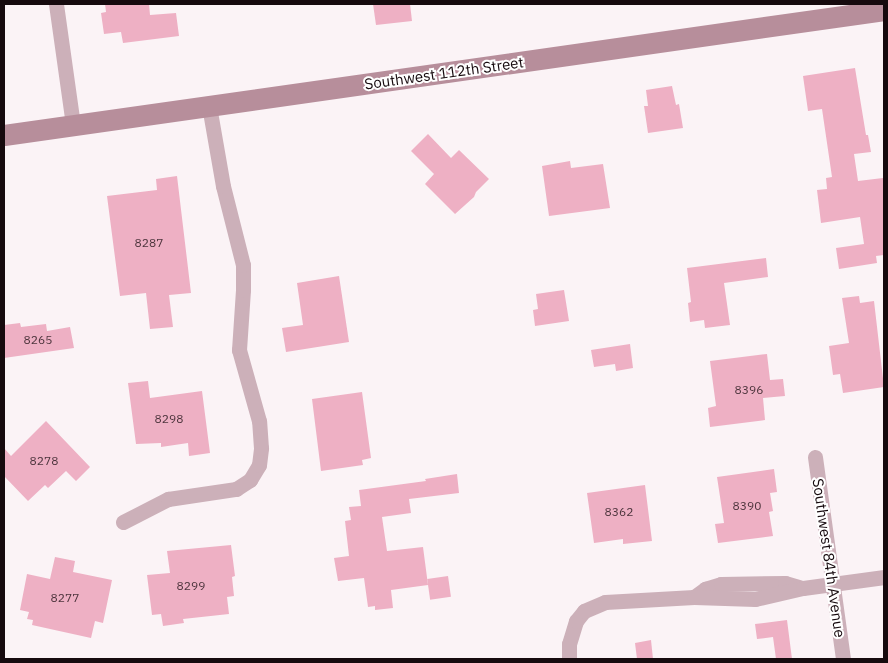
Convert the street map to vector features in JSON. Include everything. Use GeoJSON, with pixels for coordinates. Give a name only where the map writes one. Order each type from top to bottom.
{"type":"FeatureCollection","features":[{"type":"Feature","properties":{"kind":"main road","name":"Southwest 112th Street"},"geometry":{"type":"LineString","coordinates":[[4,135],[884,13]]}},
{"type":"Feature","properties":{"kind":"street"},"geometry":{"type":"LineString","coordinates":[[56,4],[73,125]]}},
{"type":"Feature","properties":{"kind":"street"},"geometry":{"type":"LineString","coordinates":[[123,522],[168,499],[236,489],[243,486],[256,472],[261,457],[259,421],[239,350],[243,290],[242,265],[223,186],[210,106]]}},
{"type":"Feature","properties":{"kind":"street","name":"Southwest 84th Avenue"},"geometry":{"type":"LineString","coordinates":[[815,457],[843,659]]}},
{"type":"Feature","properties":{"kind":"street"},"geometry":{"type":"LineString","coordinates":[[569,659],[569,644],[576,621],[584,611],[605,602],[694,597],[755,599],[803,588],[884,577]]}},
{"type":"Feature","properties":{"kind":"building"},"geometry":{"type":"Polygon","coordinates":[[[105,4],[149,4],[150,15],[176,13],[179,36],[123,43],[121,32],[104,34],[101,13],[106,12],[105,4]]]}},
{"type":"Feature","properties":{"kind":"building"},"geometry":{"type":"Polygon","coordinates":[[[373,4],[410,4],[412,21],[376,25],[373,4]]]}},
{"type":"Feature","properties":{"kind":"building"},"geometry":{"type":"Polygon","coordinates":[[[855,68],[866,135],[868,135],[871,152],[854,154],[858,181],[883,178],[884,255],[876,256],[877,263],[839,269],[836,248],[864,244],[860,217],[821,223],[817,190],[827,189],[826,178],[832,177],[822,109],[808,111],[803,76],[855,68]]]}},
{"type":"Feature","properties":{"kind":"building"},"geometry":{"type":"Polygon","coordinates":[[[672,86],[676,105],[679,104],[683,128],[648,133],[644,106],[648,106],[646,90],[672,86]]]}},
{"type":"Feature","properties":{"kind":"building"},"geometry":{"type":"Polygon","coordinates":[[[428,134],[451,158],[459,150],[489,179],[476,192],[474,197],[455,214],[425,184],[434,174],[411,151],[428,134]]]}},
{"type":"Feature","properties":{"kind":"building"},"geometry":{"type":"Polygon","coordinates":[[[570,161],[571,168],[603,164],[610,208],[549,216],[542,166],[570,161]]]}},
{"type":"Feature","properties":{"kind":"building"},"geometry":{"type":"Polygon","coordinates":[[[177,176],[191,293],[169,295],[173,327],[150,329],[146,293],[120,296],[107,196],[157,190],[156,179],[177,176]]]}},
{"type":"Feature","properties":{"kind":"building"},"geometry":{"type":"Polygon","coordinates":[[[766,258],[768,277],[724,283],[730,325],[705,328],[704,320],[690,322],[688,303],[691,302],[687,268],[766,258]]]}},
{"type":"Feature","properties":{"kind":"building"},"geometry":{"type":"Polygon","coordinates":[[[339,276],[349,342],[286,352],[282,328],[303,325],[297,283],[339,276]]]}},
{"type":"Feature","properties":{"kind":"building"},"geometry":{"type":"Polygon","coordinates":[[[564,290],[569,321],[535,326],[533,310],[538,309],[536,294],[564,290]]]}},
{"type":"Feature","properties":{"kind":"building"},"geometry":{"type":"Polygon","coordinates":[[[859,296],[860,303],[874,301],[884,387],[843,393],[840,374],[833,375],[829,346],[849,343],[842,298],[859,296]]]}},
{"type":"Feature","properties":{"kind":"building"},"geometry":{"type":"Polygon","coordinates":[[[20,323],[21,327],[46,324],[47,331],[70,327],[74,348],[4,358],[4,325],[20,323]]]}},
{"type":"Feature","properties":{"kind":"building"},"geometry":{"type":"Polygon","coordinates":[[[630,344],[633,368],[616,371],[615,364],[594,367],[591,350],[630,344]]]}},
{"type":"Feature","properties":{"kind":"building"},"geometry":{"type":"Polygon","coordinates":[[[767,354],[770,380],[783,379],[785,396],[763,398],[765,420],[710,427],[708,408],[716,406],[710,361],[767,354]]]}},
{"type":"Feature","properties":{"kind":"building"},"geometry":{"type":"Polygon","coordinates":[[[148,381],[150,398],[202,391],[210,453],[189,456],[188,443],[161,447],[161,443],[136,444],[128,383],[148,381]]]}},
{"type":"Feature","properties":{"kind":"building"},"geometry":{"type":"Polygon","coordinates":[[[362,392],[371,458],[362,460],[363,465],[321,471],[312,399],[362,392]]]}},
{"type":"Feature","properties":{"kind":"building"},"geometry":{"type":"Polygon","coordinates":[[[46,421],[90,467],[76,481],[66,471],[48,488],[45,485],[28,501],[4,476],[4,448],[11,456],[46,421]]]}},
{"type":"Feature","properties":{"kind":"building"},"geometry":{"type":"Polygon","coordinates":[[[774,469],[777,492],[770,493],[773,511],[769,512],[773,536],[718,543],[715,524],[724,523],[717,477],[774,469]]]}},
{"type":"Feature","properties":{"kind":"building"},"geometry":{"type":"Polygon","coordinates":[[[457,474],[459,493],[409,499],[411,513],[382,517],[387,551],[423,547],[428,585],[391,590],[393,608],[375,610],[375,606],[368,607],[364,578],[338,581],[334,558],[349,556],[345,521],[351,520],[349,507],[361,506],[359,490],[426,481],[425,479],[457,474]]]}},
{"type":"Feature","properties":{"kind":"building"},"geometry":{"type":"Polygon","coordinates":[[[645,485],[652,541],[623,544],[623,539],[594,543],[587,493],[645,485]]]}},
{"type":"Feature","properties":{"kind":"building"},"geometry":{"type":"Polygon","coordinates":[[[231,545],[235,576],[232,577],[234,596],[227,597],[229,614],[183,619],[184,623],[163,626],[161,614],[152,615],[147,575],[170,573],[167,551],[231,545]]]}},
{"type":"Feature","properties":{"kind":"building"},"geometry":{"type":"Polygon","coordinates":[[[55,557],[75,561],[73,572],[112,580],[103,623],[95,621],[91,638],[32,625],[33,620],[27,619],[29,612],[20,610],[27,574],[50,579],[55,557]]]}},
{"type":"Feature","properties":{"kind":"building"},"geometry":{"type":"Polygon","coordinates":[[[448,576],[451,597],[430,600],[427,579],[448,576]]]}},
{"type":"Feature","properties":{"kind":"building"},"geometry":{"type":"Polygon","coordinates":[[[787,620],[792,659],[776,659],[773,637],[757,639],[755,624],[787,620]]]}},
{"type":"Feature","properties":{"kind":"building"},"geometry":{"type":"Polygon","coordinates":[[[651,640],[653,659],[637,659],[635,643],[651,640]]]}}]}
